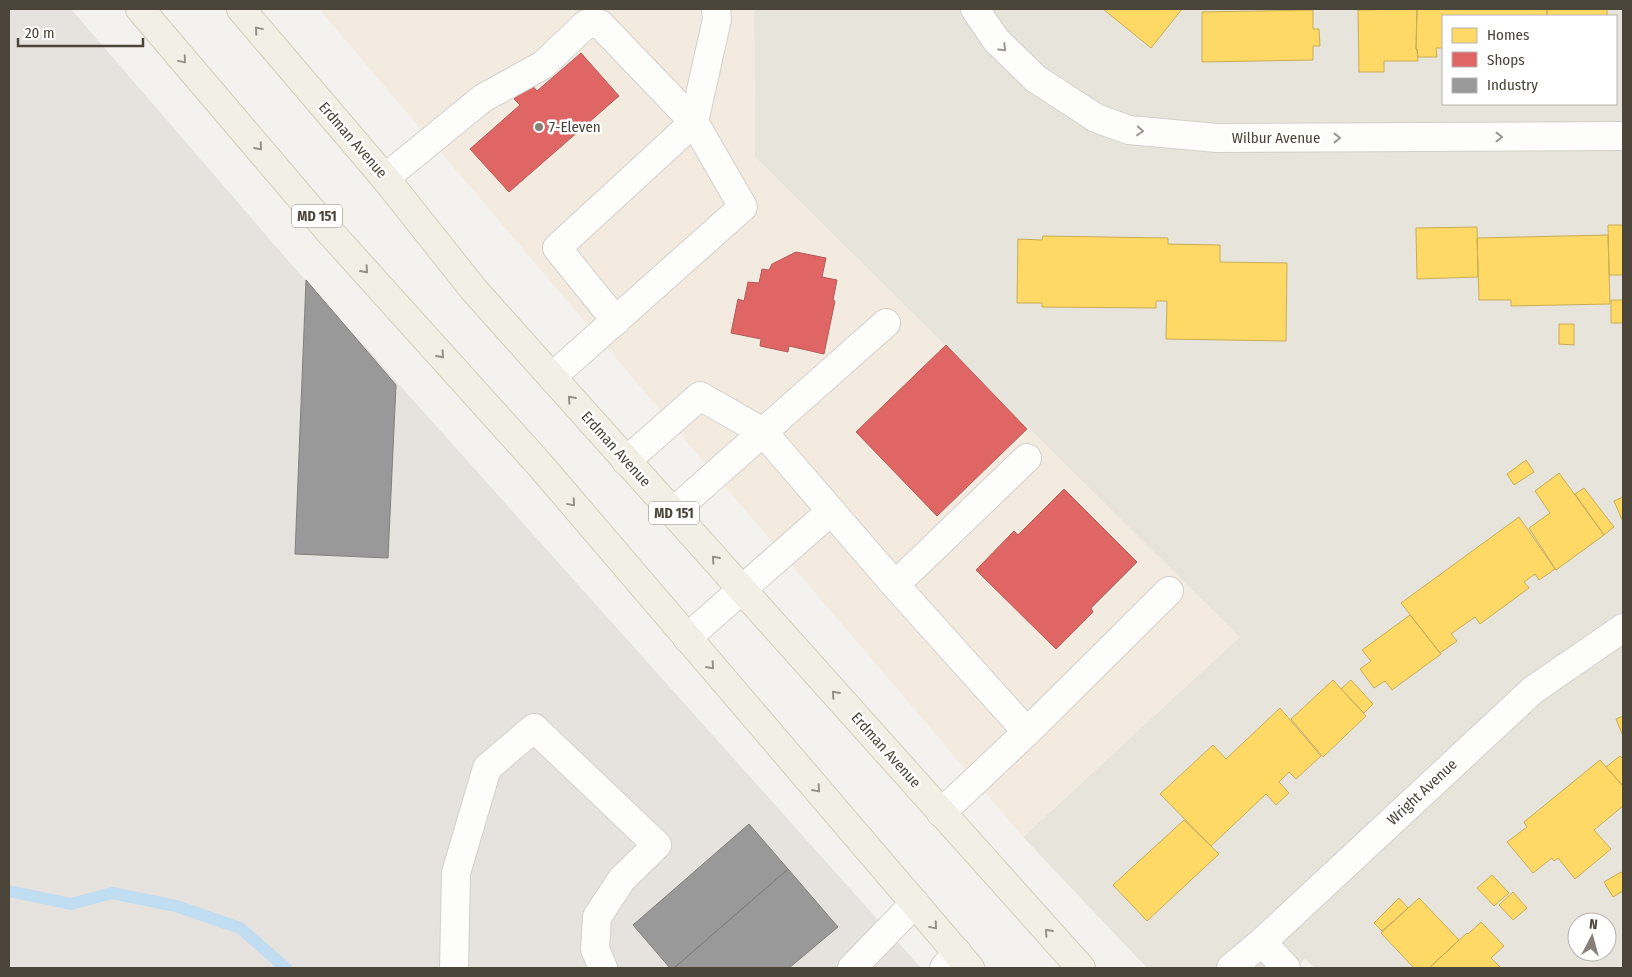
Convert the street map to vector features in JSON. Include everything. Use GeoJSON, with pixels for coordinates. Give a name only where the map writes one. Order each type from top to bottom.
{"type":"FeatureCollection","features":[{"type":"Feature","properties":{"kind":"main road","name":"MD 151"},"geometry":{"type":"LineString","coordinates":[[140,9],[329,230],[540,466],[915,902],[957,963]]}},
{"type":"Feature","properties":{"kind":"main road","name":"Erdman Avenue"},"geometry":{"type":"LineString","coordinates":[[241,9],[385,178],[474,290],[1081,968]]}},
{"type":"Feature","properties":{"kind":"street"},"geometry":{"type":"LineString","coordinates":[[616,321],[557,248],[694,122],[717,19],[716,9]]}},
{"type":"Feature","properties":{"kind":"street","name":"Wilbur Avenue"},"geometry":{"type":"LineString","coordinates":[[975,9],[996,40],[1036,79],[1096,118],[1129,130],[1217,138],[1623,136]]}},
{"type":"Feature","properties":{"kind":"street"},"geometry":{"type":"LineString","coordinates":[[385,178],[483,98],[542,64],[586,24],[600,24],[694,122],[743,207],[552,377]]}},
{"type":"Feature","properties":{"kind":"street"},"geometry":{"type":"LineString","coordinates":[[673,512],[886,323]]}},
{"type":"Feature","properties":{"kind":"street"},"geometry":{"type":"LineString","coordinates":[[626,460],[700,396],[764,432],[895,585],[1027,732]]}},
{"type":"Feature","properties":{"kind":"street"},"geometry":{"type":"LineString","coordinates":[[895,585],[1027,458]]}},
{"type":"Feature","properties":{"kind":"street"},"geometry":{"type":"LineString","coordinates":[[687,638],[831,511]]}},
{"type":"Feature","properties":{"kind":"street"},"geometry":{"type":"LineString","coordinates":[[942,812],[1027,732],[1168,591]]}},
{"type":"Feature","properties":{"kind":"street","name":"Wright Avenue"},"geometry":{"type":"LineString","coordinates":[[1231,968],[1262,942],[1533,690],[1623,628]]}},
{"type":"Feature","properties":{"kind":"street"},"geometry":{"type":"LineString","coordinates":[[454,968],[456,873],[486,768],[534,728],[657,845],[622,879],[597,917],[595,948],[603,968]]}},
{"type":"Feature","properties":{"kind":"street"},"geometry":{"type":"LineString","coordinates":[[852,968],[915,902]]}},
{"type":"Feature","properties":{"kind":"street"},"geometry":{"type":"LineString","coordinates":[[1262,942],[1286,968]]}},
{"type":"Feature","properties":{"kind":"shaded area"},"geometry":{"type":"Polygon","coordinates":[[[9,9],[71,9],[284,256],[921,968],[9,968],[9,9]]]}},
{"type":"Feature","properties":{"kind":"shaded area"},"geometry":{"type":"Polygon","coordinates":[[[319,9],[754,9],[755,157],[1240,637],[1023,837],[319,9]]]}},
{"type":"Feature","properties":{"kind":"shaded area"},"geometry":{"type":"Polygon","coordinates":[[[754,9],[1623,9],[1623,968],[1315,968],[1305,959],[1295,968],[1147,968],[1023,837],[1239,637],[755,157],[754,9]]]}},
{"type":"Feature","properties":{"kind":"building: Homes"},"geometry":{"type":"Polygon","coordinates":[[[1103,9],[1182,9],[1151,48],[1103,9]]]}},
{"type":"Feature","properties":{"kind":"building: Homes"},"geometry":{"type":"Polygon","coordinates":[[[1417,9],[1547,9],[1547,15],[1442,15],[1442,48],[1436,48],[1437,57],[1418,57],[1416,49],[1417,9]]]}},
{"type":"Feature","properties":{"kind":"building: Homes"},"geometry":{"type":"Polygon","coordinates":[[[1417,9],[1416,49],[1418,61],[1384,61],[1384,72],[1359,72],[1358,10],[1417,9]]]}},
{"type":"Feature","properties":{"kind":"building: Homes"},"geometry":{"type":"Polygon","coordinates":[[[1547,9],[1607,9],[1607,15],[1547,15],[1547,9]]]}},
{"type":"Feature","properties":{"kind":"building: Homes"},"geometry":{"type":"Polygon","coordinates":[[[1313,10],[1313,29],[1319,29],[1320,46],[1313,46],[1313,60],[1202,62],[1202,12],[1313,10]]]}},
{"type":"Feature","properties":{"kind":"building: Homes"},"geometry":{"type":"Polygon","coordinates":[[[1608,225],[1623,225],[1623,275],[1609,275],[1608,225]]]}},
{"type":"Feature","properties":{"kind":"building: Homes"},"geometry":{"type":"Polygon","coordinates":[[[1477,227],[1478,277],[1417,279],[1416,228],[1477,227]]]}},
{"type":"Feature","properties":{"kind":"building: Homes"},"geometry":{"type":"Polygon","coordinates":[[[1608,235],[1610,304],[1511,306],[1511,300],[1479,300],[1477,238],[1608,235]]]}},
{"type":"Feature","properties":{"kind":"building: Homes"},"geometry":{"type":"Polygon","coordinates":[[[1043,236],[1168,238],[1168,244],[1220,245],[1220,262],[1287,263],[1286,341],[1166,339],[1167,301],[1156,301],[1156,308],[1042,307],[1042,303],[1017,303],[1018,239],[1042,240],[1043,236]]]}},
{"type":"Feature","properties":{"kind":"building: Homes"},"geometry":{"type":"Polygon","coordinates":[[[1611,300],[1623,300],[1623,323],[1611,323],[1611,300]]]}},
{"type":"Feature","properties":{"kind":"building: Homes"},"geometry":{"type":"Polygon","coordinates":[[[1559,324],[1574,324],[1574,345],[1559,344],[1559,324]]]}},
{"type":"Feature","properties":{"kind":"building: Homes"},"geometry":{"type":"Polygon","coordinates":[[[1526,460],[1534,472],[1514,485],[1507,474],[1526,460]]]}},
{"type":"Feature","properties":{"kind":"building: Homes"},"geometry":{"type":"Polygon","coordinates":[[[1559,473],[1604,535],[1556,570],[1529,528],[1550,513],[1535,491],[1559,473]]]}},
{"type":"Feature","properties":{"kind":"building: Homes"},"geometry":{"type":"Polygon","coordinates":[[[1584,488],[1614,527],[1604,535],[1575,494],[1584,488]]]}},
{"type":"Feature","properties":{"kind":"building: Homes"},"geometry":{"type":"Polygon","coordinates":[[[1623,497],[1623,522],[1614,501],[1623,497]]]}},
{"type":"Feature","properties":{"kind":"building: Homes"},"geometry":{"type":"Polygon","coordinates":[[[1519,517],[1555,569],[1539,580],[1535,574],[1524,582],[1529,588],[1480,624],[1475,617],[1451,634],[1457,641],[1440,653],[1401,603],[1519,517]]]}},
{"type":"Feature","properties":{"kind":"building: Homes"},"geometry":{"type":"Polygon","coordinates":[[[1410,615],[1441,654],[1392,690],[1385,681],[1374,688],[1360,669],[1371,661],[1362,650],[1410,615]]]}},
{"type":"Feature","properties":{"kind":"building: Homes"},"geometry":{"type":"Polygon","coordinates":[[[1333,680],[1366,716],[1323,757],[1291,719],[1333,680]]]}},
{"type":"Feature","properties":{"kind":"building: Homes"},"geometry":{"type":"Polygon","coordinates":[[[1351,680],[1373,704],[1364,713],[1341,689],[1351,680]]]}},
{"type":"Feature","properties":{"kind":"building: Homes"},"geometry":{"type":"Polygon","coordinates":[[[1280,708],[1321,756],[1296,779],[1289,772],[1279,782],[1289,793],[1276,805],[1266,794],[1211,846],[1160,794],[1213,745],[1226,759],[1280,708]]]}},
{"type":"Feature","properties":{"kind":"building: Homes"},"geometry":{"type":"Polygon","coordinates":[[[1623,716],[1623,736],[1616,719],[1623,716]]]}},
{"type":"Feature","properties":{"kind":"building: Homes"},"geometry":{"type":"Polygon","coordinates":[[[1620,756],[1623,759],[1623,786],[1606,767],[1620,756]]]}},
{"type":"Feature","properties":{"kind":"building: Homes"},"geometry":{"type":"Polygon","coordinates":[[[1600,760],[1623,786],[1623,806],[1594,830],[1611,849],[1575,879],[1558,858],[1554,861],[1552,858],[1533,873],[1507,842],[1527,827],[1524,822],[1600,760]]]}},
{"type":"Feature","properties":{"kind":"building: Homes"},"geometry":{"type":"Polygon","coordinates":[[[1184,820],[1219,854],[1147,921],[1113,885],[1184,820]]]}},
{"type":"Feature","properties":{"kind":"building: Homes"},"geometry":{"type":"Polygon","coordinates":[[[1621,872],[1623,875],[1623,891],[1613,897],[1604,882],[1621,872]]]}},
{"type":"Feature","properties":{"kind":"building: Homes"},"geometry":{"type":"Polygon","coordinates":[[[1492,875],[1509,893],[1494,906],[1477,888],[1492,875]]]}},
{"type":"Feature","properties":{"kind":"building: Homes"},"geometry":{"type":"Polygon","coordinates":[[[1513,892],[1527,908],[1513,920],[1499,905],[1513,892]]]}},
{"type":"Feature","properties":{"kind":"building: Homes"},"geometry":{"type":"Polygon","coordinates":[[[1399,898],[1408,908],[1382,931],[1374,923],[1399,898]]]}},
{"type":"Feature","properties":{"kind":"building: Homes"},"geometry":{"type":"Polygon","coordinates":[[[1419,898],[1459,940],[1431,968],[1414,968],[1381,933],[1419,898]]]}},
{"type":"Feature","properties":{"kind":"building: Homes"},"geometry":{"type":"Polygon","coordinates":[[[1481,922],[1504,946],[1491,958],[1501,968],[1430,967],[1467,933],[1481,922]]]}},
{"type":"Feature","properties":{"kind":"building: Shops","name":"7-Eleven"},"geometry":{"type":"Polygon","coordinates":[[[581,53],[619,96],[509,192],[470,149],[520,105],[514,99],[531,84],[537,91],[581,53]]]}},
{"type":"Feature","properties":{"kind":"building: Shops"},"geometry":{"type":"Polygon","coordinates":[[[796,252],[826,258],[822,277],[837,280],[833,300],[835,301],[824,354],[789,346],[788,352],[760,346],[761,339],[731,333],[738,299],[744,301],[748,282],[759,283],[762,269],[769,270],[772,264],[796,252]]]}},
{"type":"Feature","properties":{"kind":"building: Shops"},"geometry":{"type":"Polygon","coordinates":[[[946,345],[1027,429],[937,516],[856,432],[946,345]]]}},
{"type":"Feature","properties":{"kind":"building: Shops"},"geometry":{"type":"Polygon","coordinates":[[[1064,489],[1137,562],[1091,608],[1093,612],[1056,649],[976,570],[1014,531],[1018,535],[1064,489]]]}},
{"type":"Feature","properties":{"kind":"building: Industry"},"geometry":{"type":"Polygon","coordinates":[[[306,280],[396,385],[388,558],[295,554],[306,280]]]}},
{"type":"Feature","properties":{"kind":"building: Industry"},"geometry":{"type":"Polygon","coordinates":[[[749,824],[788,869],[674,968],[670,968],[633,925],[749,824]]]}},
{"type":"Feature","properties":{"kind":"building: Industry"},"geometry":{"type":"Polygon","coordinates":[[[788,869],[838,927],[789,968],[674,968],[788,869]]]}},
{"type":"Feature","properties":{"kind":"waterway"},"geometry":{"type":"LineString","coordinates":[[9,891],[71,904],[112,893],[176,906],[240,928],[286,968]]}},
{"type":"Feature","properties":{"kind":"place","name":"7-Eleven"},"geometry":{"type":"Point","coordinates":[539,127]}}]}
